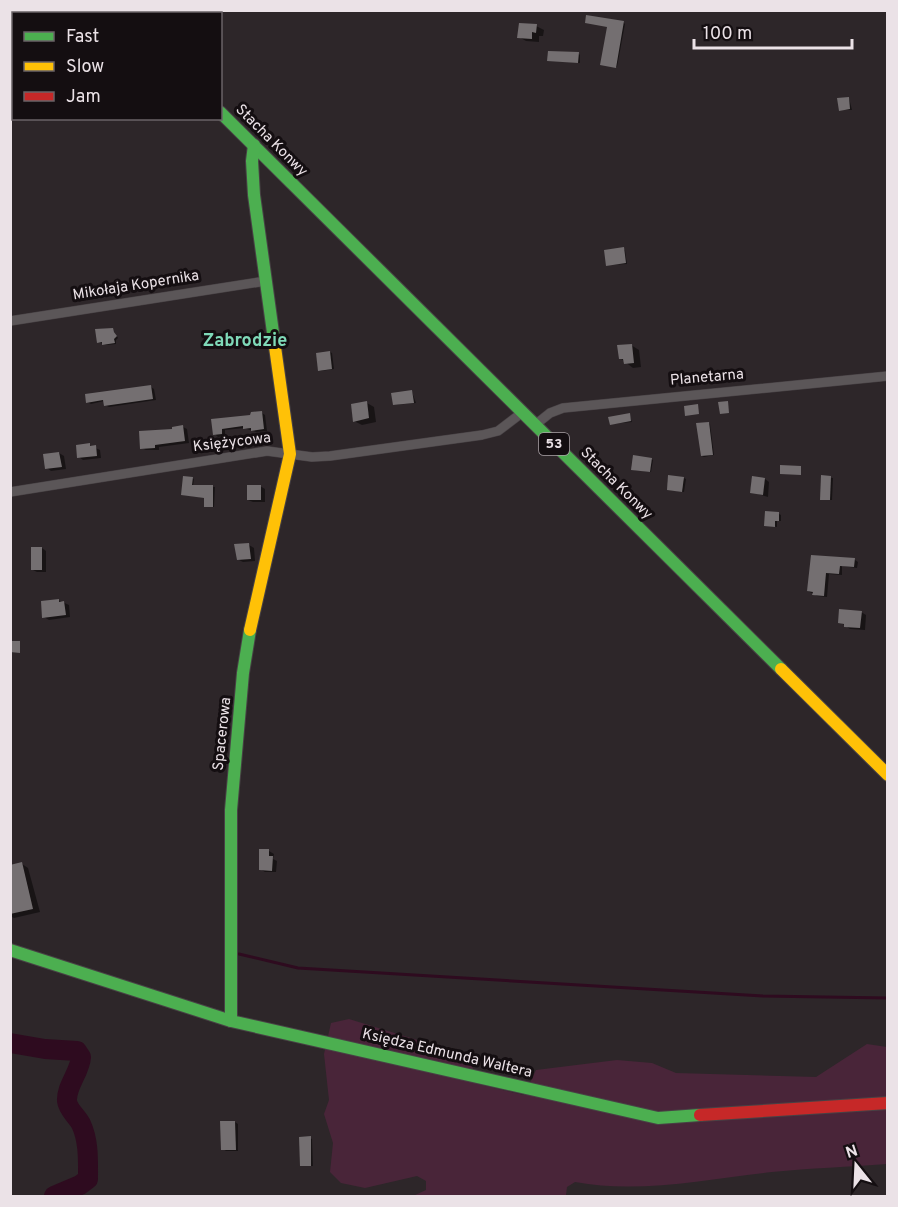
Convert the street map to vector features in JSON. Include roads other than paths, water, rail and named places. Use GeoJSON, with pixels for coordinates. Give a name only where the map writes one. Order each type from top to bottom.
{"type":"FeatureCollection","features":[{"type":"Feature","properties":{"kind":"street","name":"Stacha Konwy"},"geometry":{"type":"LineString","coordinates":[[222,114],[888,775]]}},
{"type":"Feature","properties":{"kind":"street"},"geometry":{"type":"LineString","coordinates":[[254,145],[250,166],[265,257],[266,281],[290,454]]}},
{"type":"Feature","properties":{"kind":"street","name":"Mikołaja Kopernika"},"geometry":{"type":"LineString","coordinates":[[10,321],[266,281]]}},
{"type":"Feature","properties":{"kind":"street","name":"Planetarna"},"geometry":{"type":"LineString","coordinates":[[535,425],[550,413],[563,408],[888,376]]}},
{"type":"Feature","properties":{"kind":"street","name":"Księżycowa"},"geometry":{"type":"LineString","coordinates":[[10,492],[267,452],[312,458],[482,435],[498,431],[523,412]]}},
{"type":"Feature","properties":{"kind":"street","name":"Spacerowa"},"geometry":{"type":"LineString","coordinates":[[231,1021],[231,810],[243,673],[249,632],[290,454]]}},
{"type":"Feature","properties":{"kind":"street","name":"Księdza Edmunda Waltera"},"geometry":{"type":"LineString","coordinates":[[10,950],[231,1021],[658,1118],[888,1103]]}},
{"type":"Feature","properties":{"kind":"waterway"},"geometry":{"type":"LineString","coordinates":[[239,954],[298,968],[763,996],[888,998]]}},
{"type":"Feature","properties":{"kind":"waterway"},"geometry":{"type":"LineString","coordinates":[[10,1043],[45,1049],[77,1051],[81,1057],[67,1095],[67,1101],[81,1124],[85,1137],[88,1151],[88,1179],[54,1196]]}},
{"type":"Feature","properties":{"kind":"district","name":"Zabrodzie"},"geometry":{"type":"Point","coordinates":[245,341]}}]}
